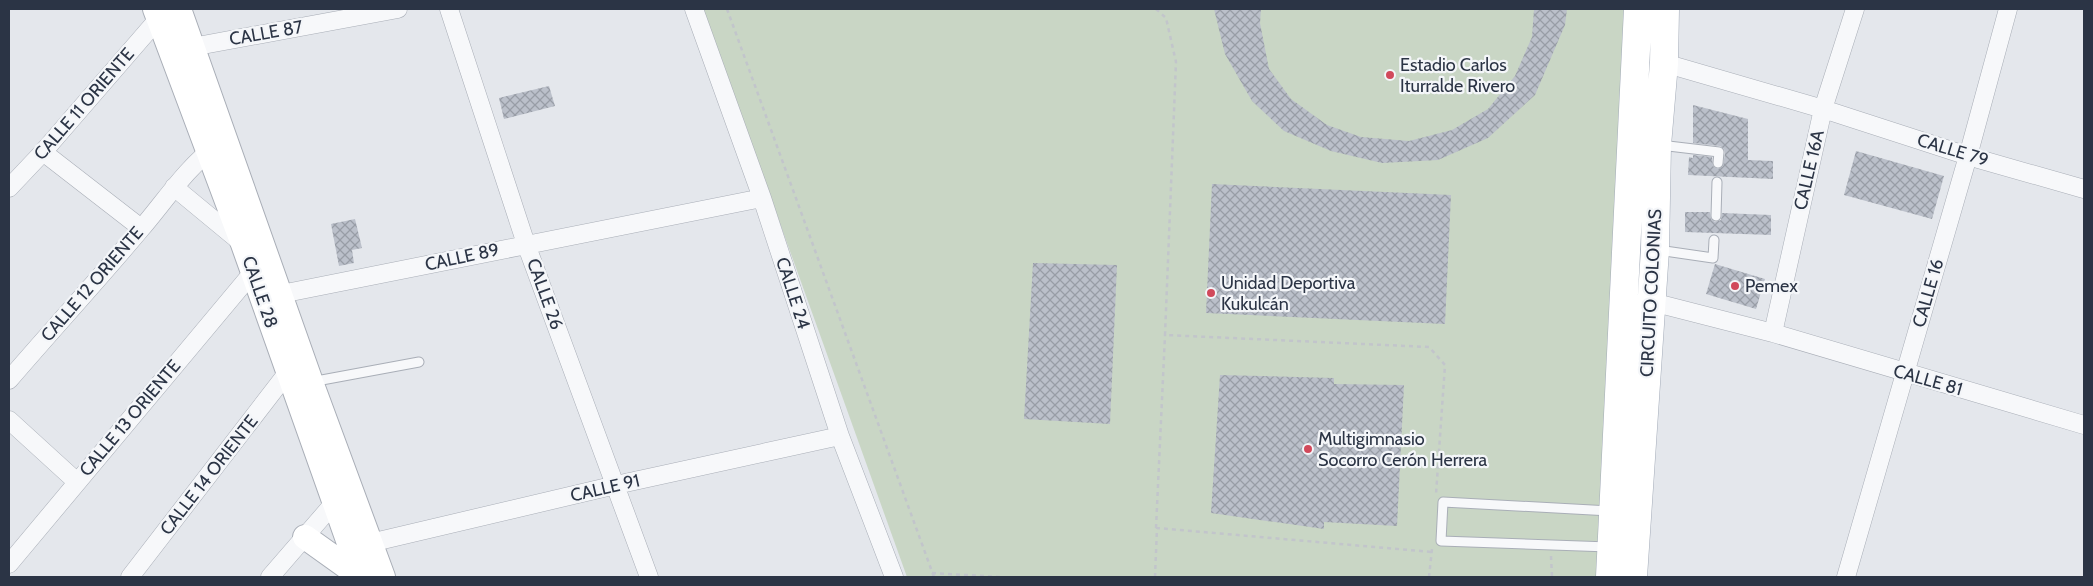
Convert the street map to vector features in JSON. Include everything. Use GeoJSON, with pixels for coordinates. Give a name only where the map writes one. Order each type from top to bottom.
{"type":"FeatureCollection","features":[{"type":"Feature","properties":{"kind":"main road","name":"CIRCUITO COLONIAS"},"geometry":{"type":"LineString","coordinates":[[1610,577],[1638,9]]}},
{"type":"Feature","properties":{"kind":"main road","name":"CIRCUITO COLONIAS"},"geometry":{"type":"LineString","coordinates":[[1633,577],[1655,250],[1657,145],[1664,63],[1665,9]]}},
{"type":"Feature","properties":{"kind":"street","name":"CALLE 87"},"geometry":{"type":"LineString","coordinates":[[192,47],[398,9]]}},
{"type":"Feature","properties":{"kind":"street","name":"CALLE 26"},"geometry":{"type":"LineString","coordinates":[[449,9],[526,244],[649,577]]}},
{"type":"Feature","properties":{"kind":"street","name":"CALLE 24"},"geometry":{"type":"LineString","coordinates":[[694,9],[762,198],[840,436],[894,577]]}},
{"type":"Feature","properties":{"kind":"street","name":"CALLE 16A"},"geometry":{"type":"LineString","coordinates":[[1773,333],[1823,109],[1855,9]]}},
{"type":"Feature","properties":{"kind":"street","name":"CALLE 16"},"geometry":{"type":"LineString","coordinates":[[1846,577],[1968,156],[2008,9]]}},
{"type":"Feature","properties":{"kind":"street","name":"CALLE 28"},"geometry":{"type":"LineString","coordinates":[[164,12],[192,47],[216,146],[243,244],[361,577]]}},
{"type":"Feature","properties":{"kind":"street","name":"CALLE 28"},"geometry":{"type":"LineString","coordinates":[[164,12],[216,146],[281,294],[311,382],[383,577]]}},
{"type":"Feature","properties":{"kind":"street","name":"CALLE 11 ORIENTE"},"geometry":{"type":"LineString","coordinates":[[9,188],[43,152],[164,12]]}},
{"type":"Feature","properties":{"kind":"street","name":"CALLE 79"},"geometry":{"type":"LineString","coordinates":[[1664,63],[1823,109],[1968,156],[2084,189]]}},
{"type":"Feature","properties":{"kind":"street","name":"CALLE 12 ORIENTE"},"geometry":{"type":"LineString","coordinates":[[9,380],[141,228],[174,187],[216,146]]}},
{"type":"Feature","properties":{"kind":"street"},"geometry":{"type":"LineString","coordinates":[[43,152],[141,228]]}},
{"type":"Feature","properties":{"kind":"street"},"geometry":{"type":"LineString","coordinates":[[174,187],[243,244]]}},
{"type":"Feature","properties":{"kind":"street","name":"CALLE 89"},"geometry":{"type":"LineString","coordinates":[[281,294],[762,198]]}},
{"type":"Feature","properties":{"kind":"street","name":"CALLE 13 ORIENTE"},"geometry":{"type":"LineString","coordinates":[[9,564],[253,272]]}},
{"type":"Feature","properties":{"kind":"street","name":"CALLE 81"},"geometry":{"type":"LineString","coordinates":[[1652,302],[1773,333],[1905,374],[2084,425]]}},
{"type":"Feature","properties":{"kind":"street","name":"CALLE 14 ORIENTE"},"geometry":{"type":"LineString","coordinates":[[130,577],[288,372]]}},
{"type":"Feature","properties":{"kind":"street"},"geometry":{"type":"LineString","coordinates":[[9,420],[77,482]]}},
{"type":"Feature","properties":{"kind":"street","name":"CALLE 91"},"geometry":{"type":"LineString","coordinates":[[370,543],[616,485],[840,436]]}},
{"type":"Feature","properties":{"kind":"street"},"geometry":{"type":"LineString","coordinates":[[270,577],[334,503]]}},
{"type":"Feature","properties":{"kind":"street"},"geometry":{"type":"LineString","coordinates":[[305,537],[361,577]]}},
{"type":"Feature","properties":{"kind":"lane"},"geometry":{"type":"LineString","coordinates":[[1657,145],[1719,152],[1718,163]]}},
{"type":"Feature","properties":{"kind":"lane"},"geometry":{"type":"LineString","coordinates":[[1716,216],[1717,182]]}},
{"type":"Feature","properties":{"kind":"lane"},"geometry":{"type":"LineString","coordinates":[[1655,250],[1714,258],[1714,240]]}},
{"type":"Feature","properties":{"kind":"lane"},"geometry":{"type":"LineString","coordinates":[[311,382],[419,362]]}},
{"type":"Feature","properties":{"kind":"lane"},"geometry":{"type":"LineString","coordinates":[[1612,547],[1440,541],[1443,502],[1613,511]]}},
{"type":"Feature","properties":{"kind":"path"},"geometry":{"type":"LineString","coordinates":[[727,9],[934,577]]}},
{"type":"Feature","properties":{"kind":"path"},"geometry":{"type":"LineString","coordinates":[[1154,577],[1176,62],[1166,18],[1156,9]]}},
{"type":"Feature","properties":{"kind":"path"},"geometry":{"type":"LineString","coordinates":[[1165,335],[1429,347],[1445,365],[1435,502]]}},
{"type":"Feature","properties":{"kind":"path"},"geometry":{"type":"LineString","coordinates":[[1154,577],[1158,528],[1432,552]]}},
{"type":"Feature","properties":{"kind":"path"},"geometry":{"type":"LineString","coordinates":[[1430,577],[1432,542]]}},
{"type":"Feature","properties":{"kind":"path"},"geometry":{"type":"LineString","coordinates":[[1550,545],[1552,577]]}},
{"type":"Feature","properties":{"kind":"path"},"geometry":{"type":"LineString","coordinates":[[932,572],[1000,577]]}},
{"type":"Feature","properties":{"kind":"green space","name":"Unidad Deportiva Kukulcán"},"geometry":{"type":"Polygon","coordinates":[[[703,9],[1632,9],[1605,577],[907,577],[703,9]]]}},
{"type":"Feature","properties":{"kind":"building"},"geometry":{"type":"Polygon","coordinates":[[[1214,9],[1261,9],[1260,23],[1269,69],[1291,99],[1327,125],[1361,137],[1409,141],[1452,130],[1488,109],[1515,76],[1532,37],[1534,9],[1567,9],[1565,25],[1535,95],[1488,138],[1438,160],[1382,163],[1331,151],[1284,131],[1252,101],[1225,54],[1214,9]]]}},
{"type":"Feature","properties":{"kind":"building"},"geometry":{"type":"Polygon","coordinates":[[[549,86],[555,106],[504,119],[499,98],[549,86]]]}},
{"type":"Feature","properties":{"kind":"building"},"geometry":{"type":"Polygon","coordinates":[[[1693,105],[1748,119],[1748,160],[1773,161],[1773,179],[1688,175],[1689,157],[1693,158],[1693,155],[1712,157],[1713,166],[1718,169],[1723,166],[1725,153],[1724,149],[1720,146],[1693,143],[1693,105]]]}},
{"type":"Feature","properties":{"kind":"building"},"geometry":{"type":"Polygon","coordinates":[[[1856,151],[1944,176],[1932,219],[1844,195],[1856,151]]]}},
{"type":"Feature","properties":{"kind":"building"},"geometry":{"type":"Polygon","coordinates":[[[1212,184],[1451,195],[1445,324],[1206,313],[1212,184]]]}},
{"type":"Feature","properties":{"kind":"building"},"geometry":{"type":"Polygon","coordinates":[[[1685,212],[1710,212],[1711,219],[1715,222],[1721,220],[1722,213],[1771,215],[1771,235],[1685,232],[1685,212]]]}},
{"type":"Feature","properties":{"kind":"building"},"geometry":{"type":"Polygon","coordinates":[[[355,219],[362,248],[352,250],[354,263],[339,266],[331,224],[355,219]]]}},
{"type":"Feature","properties":{"kind":"building"},"geometry":{"type":"Polygon","coordinates":[[[1033,263],[1117,265],[1110,424],[1024,419],[1033,263]]]}},
{"type":"Feature","properties":{"kind":"building","name":"Pemex"},"geometry":{"type":"Polygon","coordinates":[[[1715,264],[1765,279],[1756,309],[1706,294],[1715,264]]]}},
{"type":"Feature","properties":{"kind":"building","name":"Multigimnasio Socorro Cerón Herrera"},"geometry":{"type":"Polygon","coordinates":[[[1220,375],[1334,378],[1334,384],[1404,385],[1397,526],[1324,522],[1324,529],[1211,513],[1220,375]]]}},
{"type":"Feature","properties":{"kind":"place","name":"Estadio Carlos Iturralde Rivero"},"geometry":{"type":"Point","coordinates":[1390,75]}},
{"type":"Feature","properties":{"kind":"place","name":"Pemex"},"geometry":{"type":"Point","coordinates":[1735,286]}},
{"type":"Feature","properties":{"kind":"place","name":"Unidad Deportiva Kukulcán"},"geometry":{"type":"Point","coordinates":[1211,293]}},
{"type":"Feature","properties":{"kind":"place","name":"Multigimnasio Socorro Cerón Herrera"},"geometry":{"type":"Point","coordinates":[1308,449]}}]}
